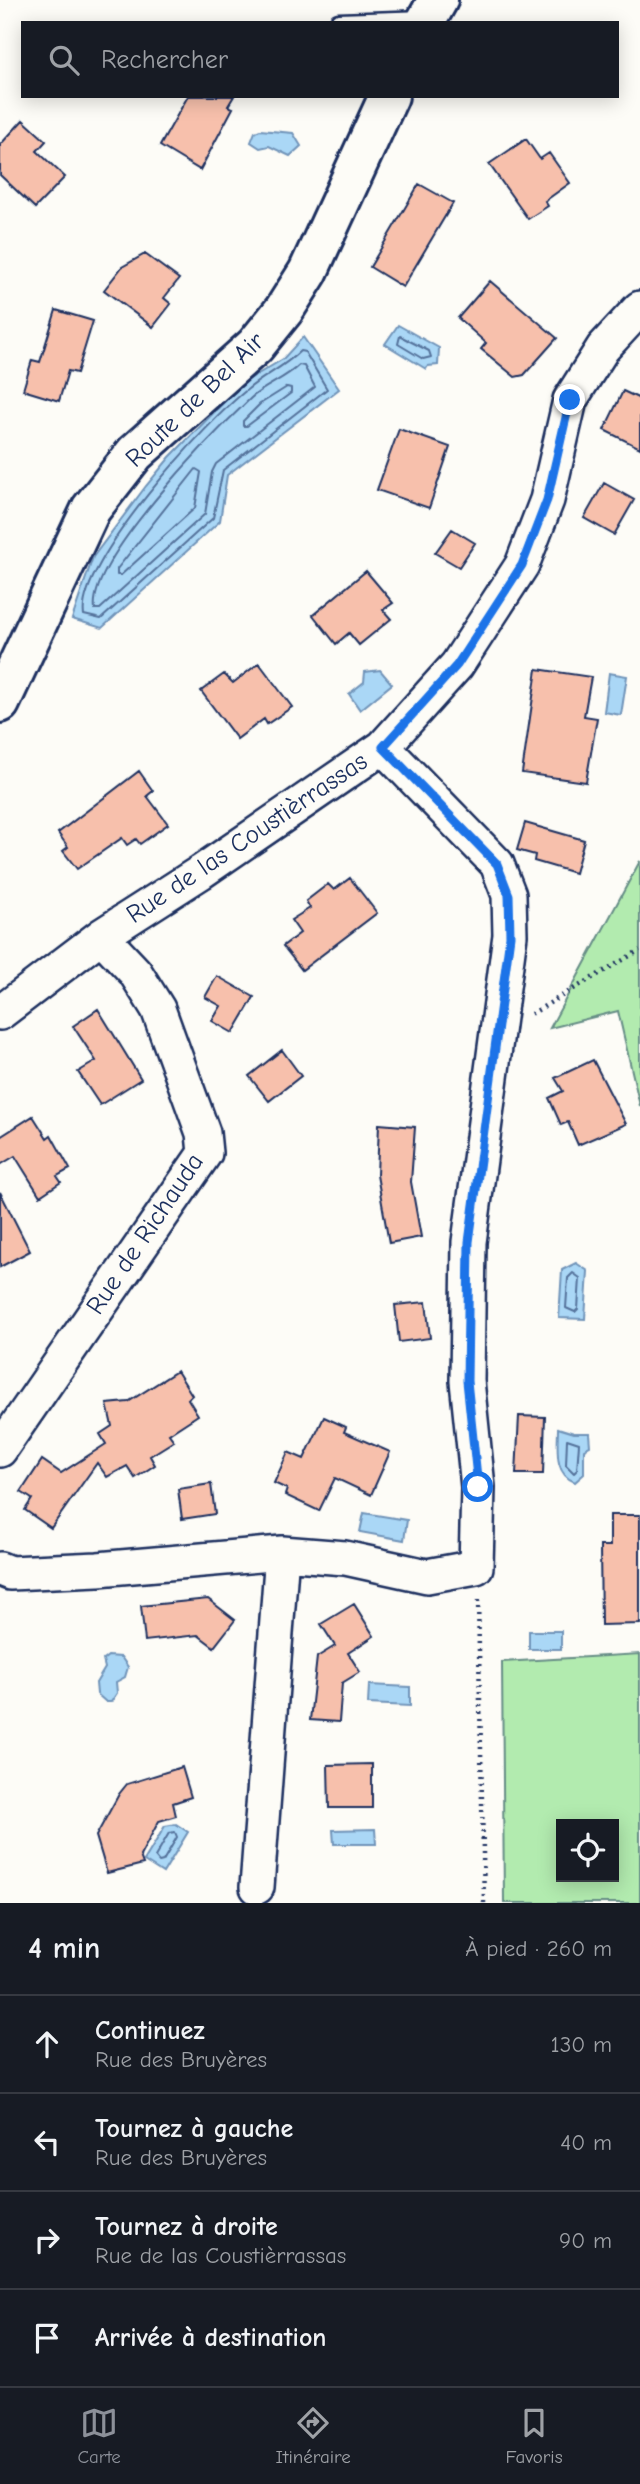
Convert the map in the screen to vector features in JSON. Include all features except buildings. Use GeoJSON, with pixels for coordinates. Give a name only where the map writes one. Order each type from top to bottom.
{"type":"FeatureCollection","features":[{"type":"Feature","properties":{"kind":"street","name":"Route de Bel Air"},"geometry":{"type":"LineString","coordinates":[[0,703],[8,664],[91,509],[135,453],[255,346],[284,310],[308,272],[388,98]]}},
{"type":"Feature","properties":{"kind":"street","name":"Rue de las Coustièrrassas"},"geometry":{"type":"LineString","coordinates":[[0,1013],[101,936],[201,872],[383,747],[457,665],[522,565],[547,500],[570,400],[603,348],[640,308]]}},
{"type":"Feature","properties":{"kind":"street"},"geometry":{"type":"LineString","coordinates":[[0,1569],[10,1573],[98,1569],[282,1553],[345,1559],[427,1576],[476,1567],[478,1487],[467,1381],[469,1242],[510,936],[509,895],[497,864],[383,747]]}},
{"type":"Feature","properties":{"kind":"street","name":"Rue de Richauda"},"geometry":{"type":"LineString","coordinates":[[0,1450],[205,1153],[203,1133],[158,1009],[135,972],[101,936]]}},
{"type":"Feature","properties":{"kind":"street"},"geometry":{"type":"LineString","coordinates":[[257,1886],[282,1553]]}},
{"type":"Feature","properties":{"kind":"lane"},"geometry":{"type":"LineString","coordinates":[[359,21],[430,14]]}},
{"type":"Feature","properties":{"kind":"path"},"geometry":{"type":"LineString","coordinates":[[500,1004],[532,1014],[640,950]]}},
{"type":"Feature","properties":{"kind":"path"},"geometry":{"type":"LineString","coordinates":[[476,1567],[482,1661],[484,1903]]}},
{"type":"Feature","properties":{"kind":"green space"},"geometry":{"type":"Polygon","coordinates":[[[640,861],[640,1106],[618,1011],[550,1028],[640,861]]]}},
{"type":"Feature","properties":{"kind":"green space"},"geometry":{"type":"Polygon","coordinates":[[[640,1654],[640,1903],[504,1903],[502,1662],[640,1654]]]}},
{"type":"Feature","properties":{"kind":"water"},"geometry":{"type":"Polygon","coordinates":[[[260,130],[293,133],[301,146],[290,156],[269,146],[260,148],[251,142],[255,132],[260,130]]]}},
{"type":"Feature","properties":{"kind":"water"},"geometry":{"type":"Polygon","coordinates":[[[398,325],[439,348],[438,365],[428,366],[426,369],[385,344],[398,325]]]}},
{"type":"Feature","properties":{"kind":"water"},"geometry":{"type":"Polygon","coordinates":[[[303,337],[339,389],[227,475],[220,521],[102,628],[72,619],[93,557],[146,486],[170,457],[243,383],[283,359],[303,337]]]}},
{"type":"Feature","properties":{"kind":"water"},"geometry":{"type":"Polygon","coordinates":[[[380,670],[392,684],[360,710],[349,694],[364,682],[365,672],[380,670]]]}},
{"type":"Feature","properties":{"kind":"water"},"geometry":{"type":"Polygon","coordinates":[[[609,673],[627,676],[621,715],[604,712],[609,673]]]}},
{"type":"Feature","properties":{"kind":"water"},"geometry":{"type":"Polygon","coordinates":[[[576,1263],[588,1271],[585,1319],[559,1318],[562,1270],[576,1263]]]}},
{"type":"Feature","properties":{"kind":"water"},"geometry":{"type":"Polygon","coordinates":[[[558,1428],[574,1433],[589,1433],[590,1446],[584,1449],[584,1474],[575,1482],[563,1473],[560,1466],[558,1428]]]}},
{"type":"Feature","properties":{"kind":"water"},"geometry":{"type":"Polygon","coordinates":[[[364,1513],[407,1520],[404,1540],[360,1532],[364,1513]]]}},
{"type":"Feature","properties":{"kind":"water"},"geometry":{"type":"Polygon","coordinates":[[[529,1631],[561,1631],[561,1649],[529,1649],[529,1631]]]}},
{"type":"Feature","properties":{"kind":"water"},"geometry":{"type":"Polygon","coordinates":[[[108,1656],[121,1657],[128,1667],[125,1677],[116,1682],[117,1693],[111,1702],[106,1702],[97,1694],[96,1683],[105,1668],[103,1660],[108,1656]]]}},
{"type":"Feature","properties":{"kind":"water"},"geometry":{"type":"Polygon","coordinates":[[[369,1685],[410,1687],[410,1706],[368,1704],[369,1685]]]}},
{"type":"Feature","properties":{"kind":"water"},"geometry":{"type":"Polygon","coordinates":[[[176,1824],[188,1832],[163,1873],[144,1861],[165,1826],[176,1824]]]}},
{"type":"Feature","properties":{"kind":"water"},"geometry":{"type":"Polygon","coordinates":[[[375,1829],[376,1844],[334,1844],[333,1830],[375,1829]]]}},
{"type":"Feature","properties":{"kind":"route"},"geometry":{"type":"LineString","coordinates":[[478,1487],[467,1381],[469,1242],[510,936],[509,895],[497,864],[383,747],[457,665],[522,565],[547,500],[570,400]]}}]}
